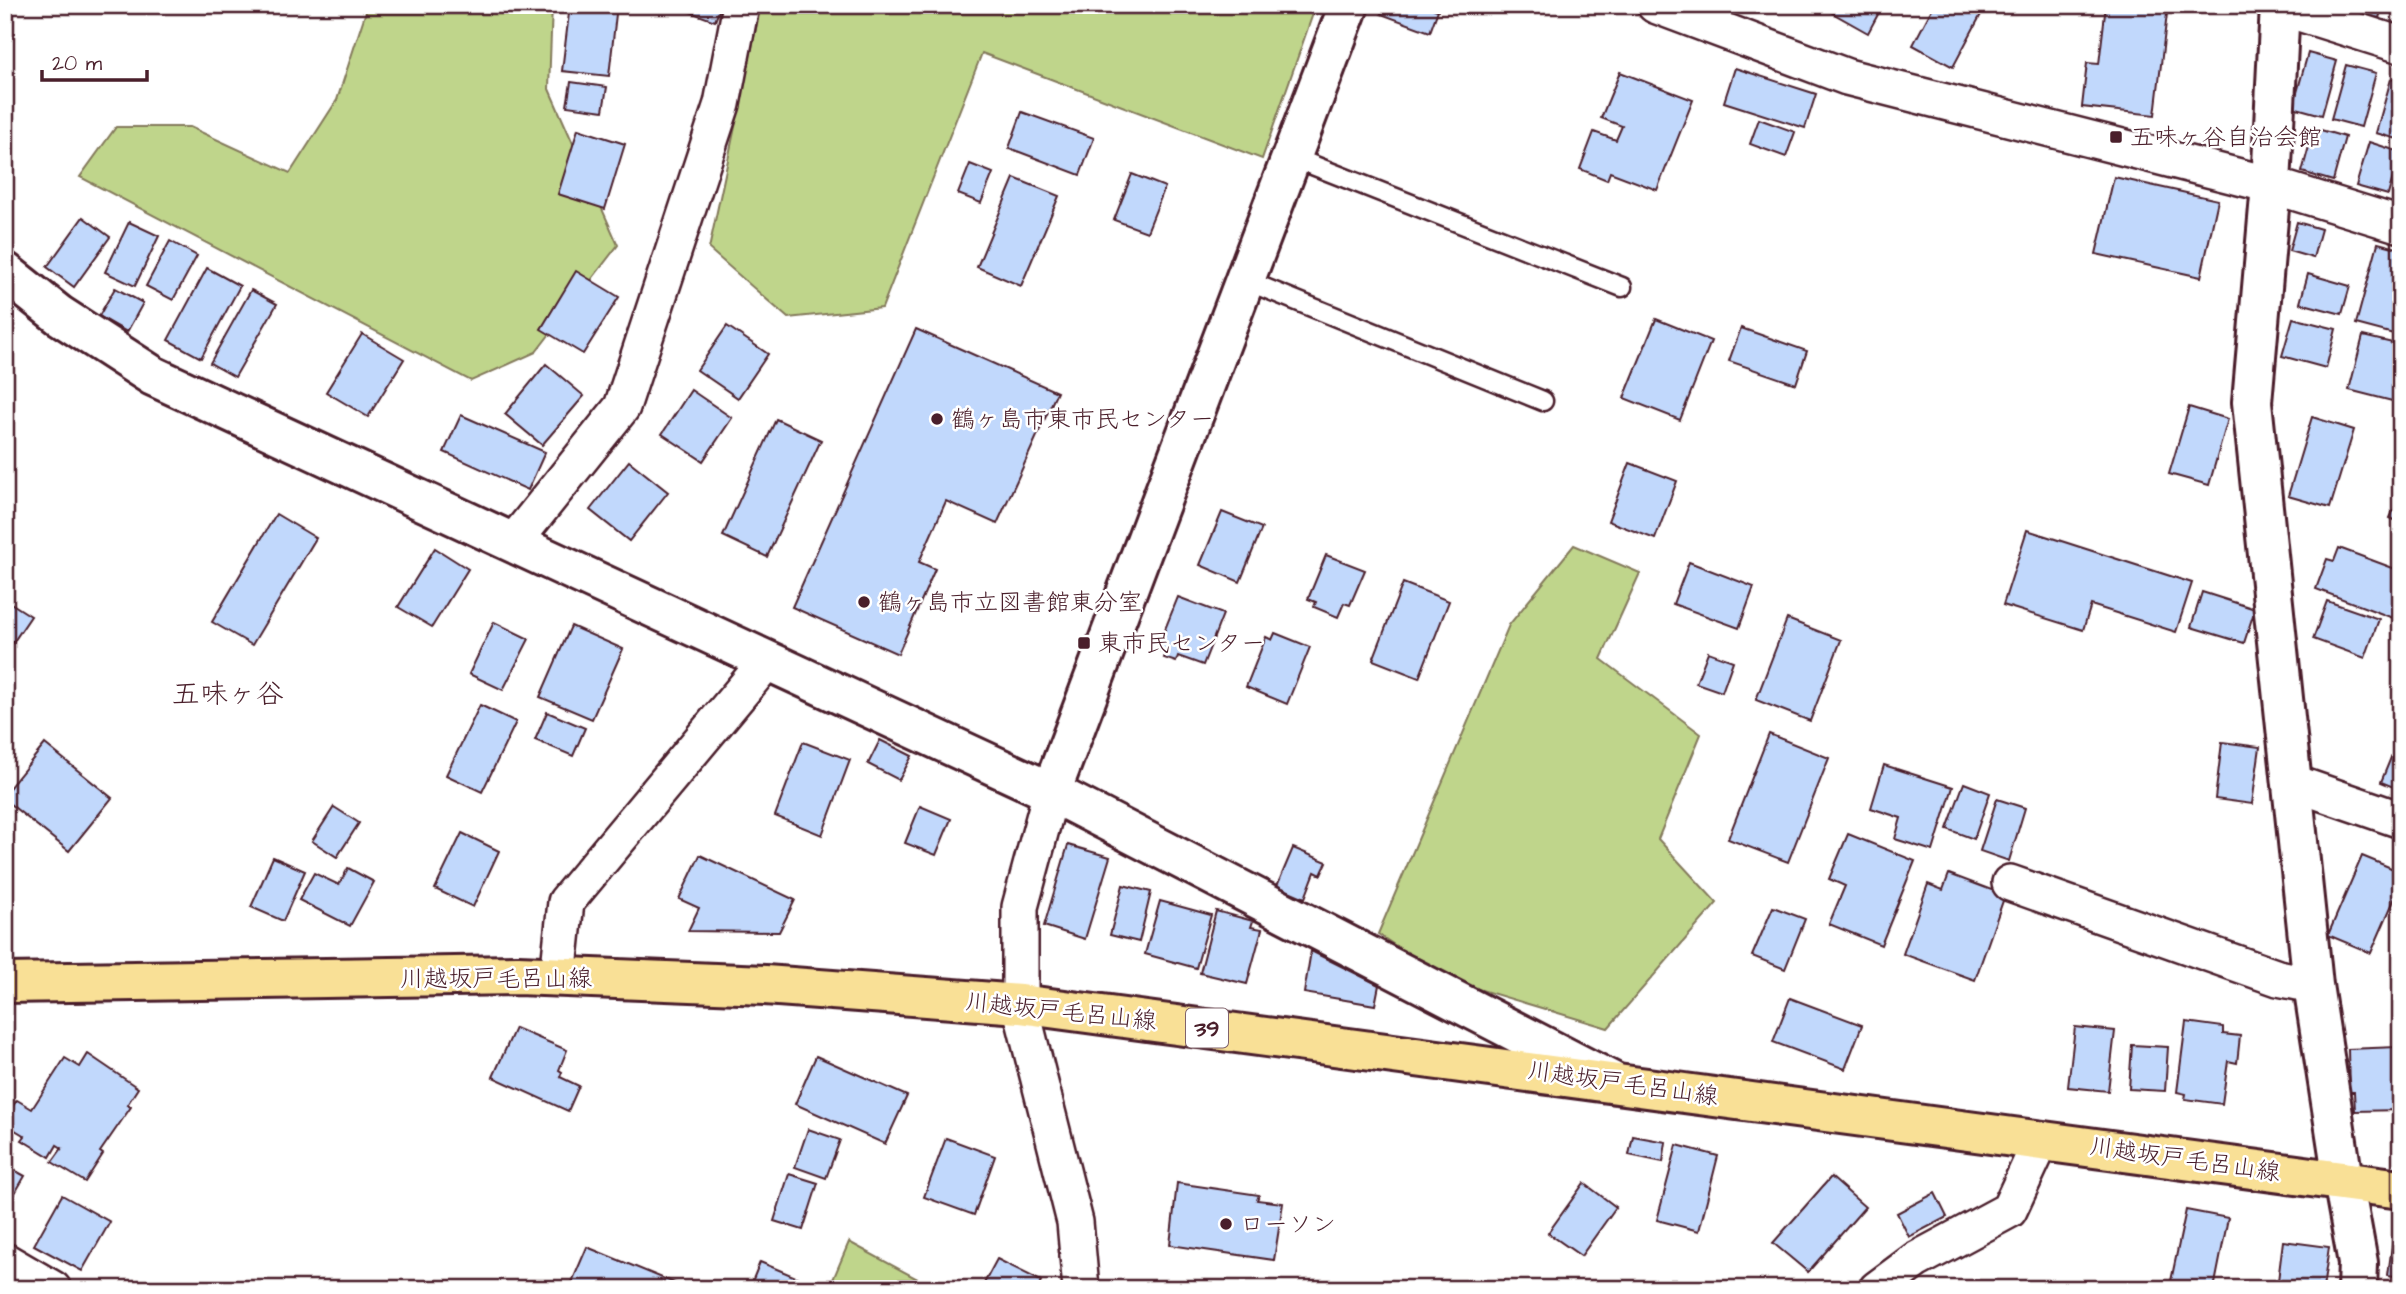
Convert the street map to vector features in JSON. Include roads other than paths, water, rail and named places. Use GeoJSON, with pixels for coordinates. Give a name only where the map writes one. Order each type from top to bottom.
{"type":"FeatureCollection","features":[{"type":"Feature","properties":{"kind":"main road","name":"川越坂戸毛呂山線"},"geometry":{"type":"LineString","coordinates":[[5,983],[518,975],[765,985],[1020,1004],[2401,1189]]}},
{"type":"Feature","properties":{"kind":"street"},"geometry":{"type":"LineString","coordinates":[[513,543],[622,407],[722,103],[741,5]]}},
{"type":"Feature","properties":{"kind":"street"},"geometry":{"type":"LineString","coordinates":[[1081,1289],[1075,1222],[1020,1004],[1020,907],[1051,792],[1349,5]]}},
{"type":"Feature","properties":{"kind":"street"},"geometry":{"type":"LineString","coordinates":[[1655,5],[1847,77],[2271,185],[2401,225]]}},
{"type":"Feature","properties":{"kind":"street"},"geometry":{"type":"LineString","coordinates":[[2357,1289],[2358,1263],[2313,985],[2252,402],[2271,185],[2280,6],[2401,46]]}},
{"type":"Feature","properties":{"kind":"street"},"geometry":{"type":"LineString","coordinates":[[5,272],[59,315],[153,376],[1051,792],[1612,1082]]}},
{"type":"Feature","properties":{"kind":"street"},"geometry":{"type":"LineString","coordinates":[[558,977],[566,902],[767,661]]}},
{"type":"Feature","properties":{"kind":"street"},"geometry":{"type":"LineString","coordinates":[[2291,782],[2401,820]]}},
{"type":"Feature","properties":{"kind":"street"},"geometry":{"type":"LineString","coordinates":[[2010,883],[2278,978],[2313,985]]}},
{"type":"Feature","properties":{"kind":"street"},"geometry":{"type":"LineString","coordinates":[[1877,1289],[1916,1260],[2009,1210],[2042,1139]]}},
{"type":"Feature","properties":{"kind":"street"},"geometry":{"type":"LineString","coordinates":[[8,1269],[53,1289]]}},
{"type":"Feature","properties":{"kind":"lane"},"geometry":{"type":"LineString","coordinates":[[1292,157],[1622,287]]}},
{"type":"Feature","properties":{"kind":"lane"},"geometry":{"type":"LineString","coordinates":[[1245,280],[1543,401]]}},
{"type":"Feature","properties":{"kind":"place","name":"五味ヶ谷自治会館"},"geometry":{"type":"Point","coordinates":[2116,137]}},
{"type":"Feature","properties":{"kind":"place","name":"鶴ヶ島市東市民センター"},"geometry":{"type":"Point","coordinates":[937,419]}},
{"type":"Feature","properties":{"kind":"place","name":"鶴ヶ島市立図書館東分室"},"geometry":{"type":"Point","coordinates":[864,602]}},
{"type":"Feature","properties":{"kind":"place","name":"東市民センター"},"geometry":{"type":"Point","coordinates":[1084,643]}},
{"type":"Feature","properties":{"kind":"place","name":"ローソン"},"geometry":{"type":"Point","coordinates":[1226,1224]}},
{"type":"Feature","properties":{"kind":"district","name":"五味ヶ谷"},"geometry":{"type":"Point","coordinates":[228,693]}}]}
